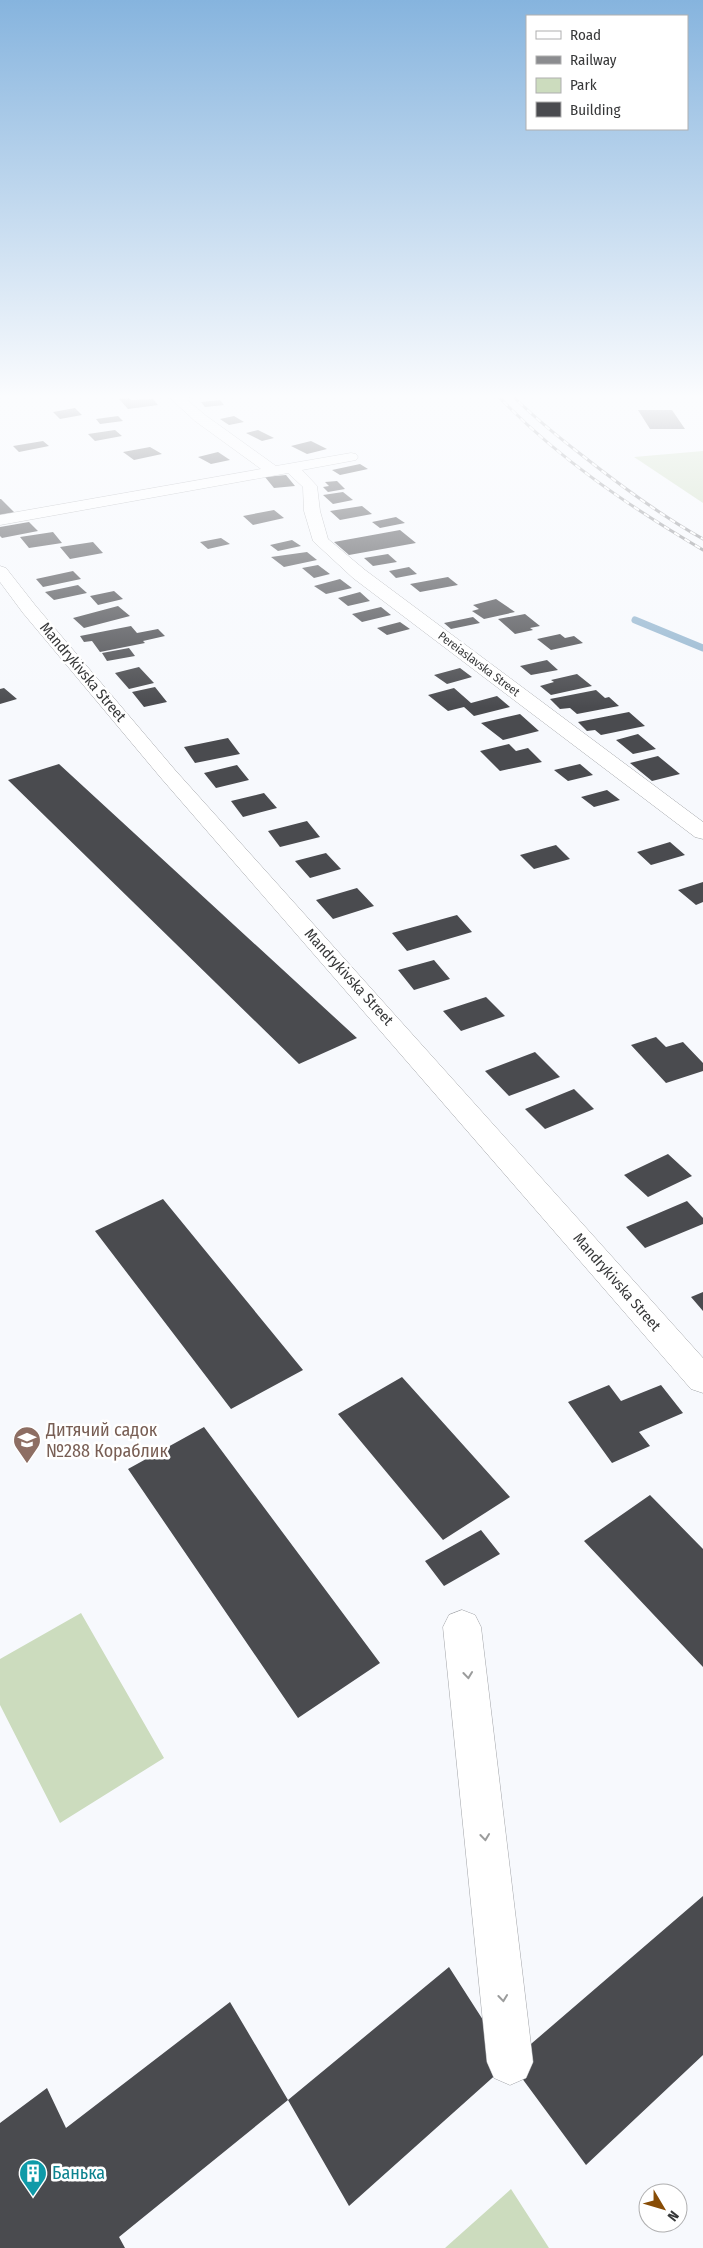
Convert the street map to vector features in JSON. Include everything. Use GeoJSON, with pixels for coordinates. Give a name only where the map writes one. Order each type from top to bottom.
{"type":"FeatureCollection","features":[{"type":"Feature","properties":{"kind":"street"},"geometry":{"type":"LineString","coordinates":[[0,520],[124,498]]}},
{"type":"Feature","properties":{"kind":"street","name":"Pereiaslavska Street"},"geometry":{"type":"LineString","coordinates":[[311,498],[312,511],[321,541],[359,574],[703,832]]}},
{"type":"Feature","properties":{"kind":"street","name":"Mandrykivska Street"},"geometry":{"type":"LineString","coordinates":[[0,571],[168,774],[703,1380]]}},
{"type":"Feature","properties":{"kind":"street"},"geometry":{"type":"LineString","coordinates":[[462,1627],[510,2062]]}},
{"type":"Feature","properties":{"kind":"green space"},"geometry":{"type":"Polygon","coordinates":[[[695,498],[703,498],[703,503],[695,498]]]}},
{"type":"Feature","properties":{"kind":"green space"},"geometry":{"type":"Polygon","coordinates":[[[81,1613],[164,1758],[60,1823],[0,1705],[0,1659],[81,1613]]]}},
{"type":"Feature","properties":{"kind":"green space"},"geometry":{"type":"Polygon","coordinates":[[[511,2189],[549,2248],[445,2248],[511,2189]]]}},
{"type":"Feature","properties":{"kind":"building"},"geometry":{"type":"Polygon","coordinates":[[[326,498],[350,498],[353,500],[333,504],[326,498]]]}},
{"type":"Feature","properties":{"kind":"building"},"geometry":{"type":"Polygon","coordinates":[[[1,499],[15,513],[0,516],[1,499]]]}},
{"type":"Feature","properties":{"kind":"building"},"geometry":{"type":"Polygon","coordinates":[[[362,506],[372,514],[340,520],[330,511],[362,506]]]}},
{"type":"Feature","properties":{"kind":"building"},"geometry":{"type":"Polygon","coordinates":[[[274,510],[284,518],[253,525],[243,516],[274,510]]]}},
{"type":"Feature","properties":{"kind":"building"},"geometry":{"type":"Polygon","coordinates":[[[396,517],[405,523],[380,528],[372,522],[396,517]]]}},
{"type":"Feature","properties":{"kind":"building"},"geometry":{"type":"Polygon","coordinates":[[[29,522],[38,531],[2,538],[0,536],[0,527],[29,522]]]}},
{"type":"Feature","properties":{"kind":"building"},"geometry":{"type":"Polygon","coordinates":[[[400,530],[416,543],[349,555],[334,542],[400,530]]]}},
{"type":"Feature","properties":{"kind":"building"},"geometry":{"type":"Polygon","coordinates":[[[53,532],[62,543],[29,548],[20,537],[53,532]]]}},
{"type":"Feature","properties":{"kind":"building"},"geometry":{"type":"Polygon","coordinates":[[[221,538],[230,544],[208,549],[200,542],[221,538]]]}},
{"type":"Feature","properties":{"kind":"building"},"geometry":{"type":"Polygon","coordinates":[[[292,540],[301,546],[278,551],[270,545],[292,540]]]}},
{"type":"Feature","properties":{"kind":"building"},"geometry":{"type":"Polygon","coordinates":[[[93,542],[103,553],[70,559],[60,547],[93,542]]]}},
{"type":"Feature","properties":{"kind":"building"},"geometry":{"type":"Polygon","coordinates":[[[307,552],[317,560],[284,567],[271,557],[307,552]]]}},
{"type":"Feature","properties":{"kind":"building"},"geometry":{"type":"Polygon","coordinates":[[[388,554],[397,562],[373,566],[364,558],[388,554]]]}},
{"type":"Feature","properties":{"kind":"building"},"geometry":{"type":"Polygon","coordinates":[[[318,565],[330,574],[314,578],[302,568],[318,565]]]}},
{"type":"Feature","properties":{"kind":"building"},"geometry":{"type":"Polygon","coordinates":[[[409,567],[417,574],[396,578],[389,571],[409,567]]]}},
{"type":"Feature","properties":{"kind":"building"},"geometry":{"type":"Polygon","coordinates":[[[73,571],[81,579],[43,587],[36,579],[73,571]]]}},
{"type":"Feature","properties":{"kind":"building"},"geometry":{"type":"Polygon","coordinates":[[[448,577],[458,585],[420,592],[410,584],[448,577]]]}},
{"type":"Feature","properties":{"kind":"building"},"geometry":{"type":"Polygon","coordinates":[[[340,579],[352,588],[326,594],[314,586],[340,579]]]}},
{"type":"Feature","properties":{"kind":"building"},"geometry":{"type":"Polygon","coordinates":[[[78,585],[87,593],[54,600],[45,592],[78,585]]]}},
{"type":"Feature","properties":{"kind":"building"},"geometry":{"type":"Polygon","coordinates":[[[114,591],[123,599],[98,605],[90,596],[114,591]]]}},
{"type":"Feature","properties":{"kind":"building"},"geometry":{"type":"Polygon","coordinates":[[[360,592],[370,601],[348,606],[338,598],[360,592]]]}},
{"type":"Feature","properties":{"kind":"building"},"geometry":{"type":"Polygon","coordinates":[[[496,599],[515,612],[484,619],[472,611],[479,609],[473,605],[496,599]]]}},
{"type":"Feature","properties":{"kind":"building"},"geometry":{"type":"Polygon","coordinates":[[[118,606],[130,616],[84,628],[73,618],[118,606]]]}},
{"type":"Feature","properties":{"kind":"building"},"geometry":{"type":"Polygon","coordinates":[[[381,607],[391,615],[362,622],[352,614],[381,607]]]}},
{"type":"Feature","properties":{"kind":"building"},"geometry":{"type":"Polygon","coordinates":[[[525,614],[540,626],[530,628],[533,630],[515,634],[498,619],[525,614]]]}},
{"type":"Feature","properties":{"kind":"building"},"geometry":{"type":"Polygon","coordinates":[[[473,617],[480,623],[451,629],[444,623],[473,617]]]}},
{"type":"Feature","properties":{"kind":"building"},"geometry":{"type":"Polygon","coordinates":[[[400,622],[410,629],[387,635],[377,628],[400,622]]]}},
{"type":"Feature","properties":{"kind":"building"},"geometry":{"type":"Polygon","coordinates":[[[131,626],[137,633],[158,629],[165,636],[143,641],[145,643],[100,652],[92,641],[84,642],[80,636],[131,626]]]}},
{"type":"Feature","properties":{"kind":"building"},"geometry":{"type":"Polygon","coordinates":[[[560,634],[565,638],[574,636],[583,643],[551,650],[537,639],[560,634]]]}},
{"type":"Feature","properties":{"kind":"building"},"geometry":{"type":"Polygon","coordinates":[[[129,648],[135,656],[107,661],[102,653],[129,648]]]}},
{"type":"Feature","properties":{"kind":"building"},"geometry":{"type":"Polygon","coordinates":[[[547,660],[558,670],[531,675],[520,666],[547,660]]]}},
{"type":"Feature","properties":{"kind":"building"},"geometry":{"type":"Polygon","coordinates":[[[139,667],[154,683],[129,689],[115,673],[139,667]]]}},
{"type":"Feature","properties":{"kind":"building"},"geometry":{"type":"Polygon","coordinates":[[[460,668],[472,677],[447,684],[434,675],[460,668]]]}},
{"type":"Feature","properties":{"kind":"building"},"geometry":{"type":"Polygon","coordinates":[[[577,674],[592,686],[551,695],[540,686],[554,682],[551,680],[577,674]]]}},
{"type":"Feature","properties":{"kind":"building"},"geometry":{"type":"Polygon","coordinates":[[[155,687],[167,702],[144,707],[132,692],[155,687]]]}},
{"type":"Feature","properties":{"kind":"building"},"geometry":{"type":"Polygon","coordinates":[[[4,688],[17,699],[0,704],[0,689],[4,688]]]}},
{"type":"Feature","properties":{"kind":"building"},"geometry":{"type":"Polygon","coordinates":[[[454,688],[471,703],[497,696],[510,707],[474,716],[464,707],[448,711],[428,695],[454,688]]]}},
{"type":"Feature","properties":{"kind":"building"},"geometry":{"type":"Polygon","coordinates":[[[596,690],[605,698],[609,697],[619,706],[577,714],[570,708],[560,709],[550,699],[596,690]]]}},
{"type":"Feature","properties":{"kind":"building"},"geometry":{"type":"Polygon","coordinates":[[[629,712],[645,726],[601,735],[595,730],[587,731],[578,722],[629,712]]]}},
{"type":"Feature","properties":{"kind":"building"},"geometry":{"type":"Polygon","coordinates":[[[520,714],[539,731],[503,740],[481,723],[520,714]]]}},
{"type":"Feature","properties":{"kind":"building"},"geometry":{"type":"Polygon","coordinates":[[[638,734],[656,749],[633,754],[616,740],[638,734]]]}},
{"type":"Feature","properties":{"kind":"building"},"geometry":{"type":"Polygon","coordinates":[[[228,738],[240,754],[195,763],[184,747],[228,738]]]}},
{"type":"Feature","properties":{"kind":"building"},"geometry":{"type":"Polygon","coordinates":[[[509,744],[516,751],[528,748],[542,762],[500,771],[480,751],[509,744]]]}},
{"type":"Feature","properties":{"kind":"building"},"geometry":{"type":"Polygon","coordinates":[[[658,756],[680,774],[652,781],[630,763],[658,756]]]}},
{"type":"Feature","properties":{"kind":"building"},"geometry":{"type":"Polygon","coordinates":[[[59,764],[357,1038],[299,1064],[8,780],[59,764]]]}},
{"type":"Feature","properties":{"kind":"building"},"geometry":{"type":"Polygon","coordinates":[[[580,764],[593,775],[568,781],[554,770],[580,764]]]}},
{"type":"Feature","properties":{"kind":"building"},"geometry":{"type":"Polygon","coordinates":[[[237,765],[249,780],[216,788],[204,773],[237,765]]]}},
{"type":"Feature","properties":{"kind":"building"},"geometry":{"type":"Polygon","coordinates":[[[607,790],[620,800],[594,807],[581,797],[607,790]]]}},
{"type":"Feature","properties":{"kind":"building"},"geometry":{"type":"Polygon","coordinates":[[[264,793],[277,808],[243,817],[231,801],[264,793]]]}},
{"type":"Feature","properties":{"kind":"building"},"geometry":{"type":"Polygon","coordinates":[[[307,821],[320,837],[280,847],[268,831],[307,821]]]}},
{"type":"Feature","properties":{"kind":"building"},"geometry":{"type":"Polygon","coordinates":[[[670,842],[685,855],[651,865],[637,852],[670,842]]]}},
{"type":"Feature","properties":{"kind":"building"},"geometry":{"type":"Polygon","coordinates":[[[556,845],[570,859],[534,869],[520,855],[556,845]]]}},
{"type":"Feature","properties":{"kind":"building"},"geometry":{"type":"Polygon","coordinates":[[[326,853],[341,869],[310,878],[295,861],[326,853]]]}},
{"type":"Feature","properties":{"kind":"building"},"geometry":{"type":"Polygon","coordinates":[[[703,882],[703,902],[696,905],[678,890],[703,882]]]}},
{"type":"Feature","properties":{"kind":"building"},"geometry":{"type":"Polygon","coordinates":[[[357,888],[374,906],[333,919],[316,900],[357,888]]]}},
{"type":"Feature","properties":{"kind":"building"},"geometry":{"type":"Polygon","coordinates":[[[457,915],[472,932],[407,951],[392,933],[457,915]]]}},
{"type":"Feature","properties":{"kind":"building"},"geometry":{"type":"Polygon","coordinates":[[[434,960],[450,979],[414,990],[398,970],[434,960]]]}},
{"type":"Feature","properties":{"kind":"building"},"geometry":{"type":"Polygon","coordinates":[[[486,997],[505,1016],[461,1031],[443,1011],[486,997]]]}},
{"type":"Feature","properties":{"kind":"building"},"geometry":{"type":"Polygon","coordinates":[[[656,1037],[666,1047],[683,1042],[703,1063],[703,1071],[666,1083],[631,1045],[656,1037]]]}},
{"type":"Feature","properties":{"kind":"building"},"geometry":{"type":"Polygon","coordinates":[[[535,1052],[560,1077],[509,1096],[485,1071],[535,1052]]]}},
{"type":"Feature","properties":{"kind":"building"},"geometry":{"type":"Polygon","coordinates":[[[574,1089],[594,1109],[545,1129],[525,1109],[574,1089]]]}},
{"type":"Feature","properties":{"kind":"building"},"geometry":{"type":"Polygon","coordinates":[[[668,1154],[692,1176],[648,1197],[624,1175],[668,1154]]]}},
{"type":"Feature","properties":{"kind":"building"},"geometry":{"type":"Polygon","coordinates":[[[163,1199],[303,1370],[231,1409],[95,1231],[163,1199]]]}},
{"type":"Feature","properties":{"kind":"building"},"geometry":{"type":"Polygon","coordinates":[[[687,1201],[703,1218],[703,1224],[645,1248],[626,1227],[687,1201]]]}},
{"type":"Feature","properties":{"kind":"building"},"geometry":{"type":"Polygon","coordinates":[[[703,1292],[703,1311],[691,1297],[703,1292]]]}},
{"type":"Feature","properties":{"kind":"building"},"geometry":{"type":"Polygon","coordinates":[[[402,1377],[510,1497],[443,1540],[338,1414],[402,1377]]]}},
{"type":"Feature","properties":{"kind":"building"},"geometry":{"type":"Polygon","coordinates":[[[609,1385],[621,1401],[661,1385],[683,1413],[639,1432],[650,1446],[612,1463],[568,1402],[609,1385]]]}},
{"type":"Feature","properties":{"kind":"building"},"geometry":{"type":"Polygon","coordinates":[[[204,1427],[380,1663],[298,1718],[128,1469],[204,1427]]]}},
{"type":"Feature","properties":{"kind":"building"},"geometry":{"type":"Polygon","coordinates":[[[650,1495],[703,1549],[703,1667],[584,1541],[650,1495]]]}},
{"type":"Feature","properties":{"kind":"building"},"geometry":{"type":"Polygon","coordinates":[[[481,1530],[500,1554],[444,1586],[425,1561],[481,1530]]]}},
{"type":"Feature","properties":{"kind":"building"},"geometry":{"type":"Polygon","coordinates":[[[703,1896],[703,2055],[586,2165],[510,2062],[703,1896]]]}},
{"type":"Feature","properties":{"kind":"building"},"geometry":{"type":"Polygon","coordinates":[[[449,1967],[510,2062],[349,2206],[288,2100],[449,1967]]]}},
{"type":"Feature","properties":{"kind":"building"},"geometry":{"type":"Polygon","coordinates":[[[230,2002],[288,2100],[119,2237],[125,2248],[0,2248],[0,2123],[47,2088],[66,2128],[230,2002]]]}},
{"type":"Feature","properties":{"kind":"waterway"},"geometry":{"type":"LineString","coordinates":[[635,620],[703,648]]}},
{"type":"Feature","properties":{"kind":"railway"},"geometry":{"type":"LineString","coordinates":[[621,498],[703,550]]}},
{"type":"Feature","properties":{"kind":"railway"},"geometry":{"type":"LineString","coordinates":[[639,498],[703,539]]}},
{"type":"Feature","properties":{"kind":"place","name":"Дитячий садок №288 Кораблик"},"geometry":{"type":"Point","coordinates":[27,1464]}},
{"type":"Feature","properties":{"kind":"place","name":"Банька"},"geometry":{"type":"Point","coordinates":[33,2197]}}]}
